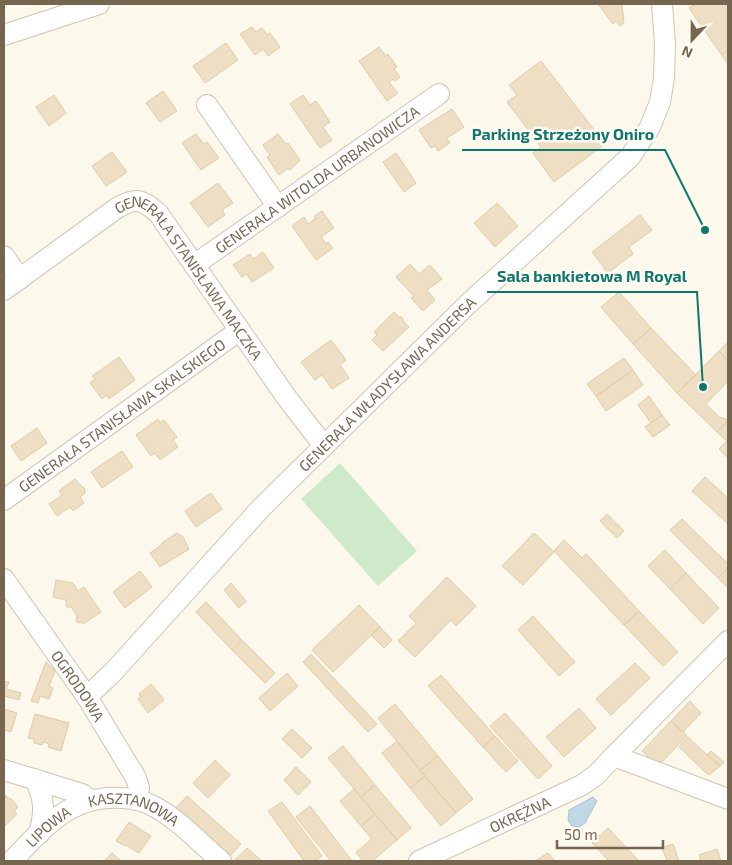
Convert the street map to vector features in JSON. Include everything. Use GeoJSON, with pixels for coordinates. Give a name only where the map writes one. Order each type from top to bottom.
{"type":"FeatureCollection","features":[{"type":"Feature","properties":{"kind":"street"},"geometry":{"type":"LineString","coordinates":[[4,35],[99,4]]}},
{"type":"Feature","properties":{"kind":"street","name":"GENERAŁA WŁADYSŁAWA ANDERSA"},"geometry":{"type":"LineString","coordinates":[[87,697],[115,670],[262,507],[469,303],[630,157],[650,127],[660,102],[664,78],[665,44],[662,4]]}},
{"type":"Feature","properties":{"kind":"street","name":"GENERAŁA WITOLDA URBANOWICZA"},"geometry":{"type":"LineString","coordinates":[[194,265],[439,94]]}},
{"type":"Feature","properties":{"kind":"street"},"geometry":{"type":"LineString","coordinates":[[207,105],[278,207]]}},
{"type":"Feature","properties":{"kind":"street","name":"GENERAŁA STANISŁAWA MACZKA"},"geometry":{"type":"LineString","coordinates":[[12,284],[117,208],[133,200],[149,205],[158,213],[324,446]]}},
{"type":"Feature","properties":{"kind":"street"},"geometry":{"type":"LineString","coordinates":[[4,256],[12,284]]}},
{"type":"Feature","properties":{"kind":"street","name":"GENERAŁA STANISŁAWA SKALSKIEGO"},"geometry":{"type":"LineString","coordinates":[[4,500],[240,330]]}},
{"type":"Feature","properties":{"kind":"street","name":"OGRODOWA"},"geometry":{"type":"LineString","coordinates":[[4,579],[87,697],[136,778],[139,788],[137,800]]}},
{"type":"Feature","properties":{"kind":"street","name":"OKRĘŻNA"},"geometry":{"type":"LineString","coordinates":[[419,861],[582,785],[596,774],[728,641]]}},
{"type":"Feature","properties":{"kind":"street"},"geometry":{"type":"LineString","coordinates":[[614,756],[728,799]]}},
{"type":"Feature","properties":{"kind":"street","name":"KASZTANOWA"},"geometry":{"type":"LineString","coordinates":[[4,770],[82,794],[90,800],[111,798],[137,800],[152,805],[221,861]]}},
{"type":"Feature","properties":{"kind":"street"},"geometry":{"type":"LineString","coordinates":[[35,779],[41,791],[43,801],[42,822],[39,834]]}},
{"type":"Feature","properties":{"kind":"street","name":"LIPOWA"},"geometry":{"type":"LineString","coordinates":[[12,861],[58,816],[90,800]]}},
{"type":"Feature","properties":{"kind":"green space"},"geometry":{"type":"Polygon","coordinates":[[[340,463],[417,551],[378,586],[301,499],[340,463]]]}},
{"type":"Feature","properties":{"kind":"water"},"geometry":{"type":"Polygon","coordinates":[[[593,797],[597,801],[585,823],[579,827],[572,826],[568,820],[569,810],[593,797]]]}},
{"type":"Feature","properties":{"kind":"building"},"geometry":{"type":"Polygon","coordinates":[[[598,4],[622,4],[624,23],[620,26],[616,21],[613,24],[598,4]]]}},
{"type":"Feature","properties":{"kind":"building"},"geometry":{"type":"Polygon","coordinates":[[[695,4],[728,4],[728,64],[689,8],[695,4]]]}},
{"type":"Feature","properties":{"kind":"building"},"geometry":{"type":"Polygon","coordinates":[[[252,27],[256,32],[262,28],[267,35],[270,33],[280,47],[268,56],[263,49],[255,55],[240,34],[252,27]]]}},
{"type":"Feature","properties":{"kind":"building"},"geometry":{"type":"Polygon","coordinates":[[[226,43],[238,60],[205,83],[193,66],[226,43]]]}},
{"type":"Feature","properties":{"kind":"building"},"geometry":{"type":"Polygon","coordinates":[[[379,47],[386,56],[388,54],[397,67],[394,69],[400,77],[395,81],[393,79],[389,82],[398,93],[387,101],[359,61],[379,47]]]}},
{"type":"Feature","properties":{"kind":"building"},"geometry":{"type":"Polygon","coordinates":[[[541,61],[605,144],[554,182],[533,153],[541,147],[507,102],[517,95],[509,85],[541,61]]]}},
{"type":"Feature","properties":{"kind":"building"},"geometry":{"type":"Polygon","coordinates":[[[163,91],[177,111],[160,122],[146,103],[163,91]]]}},
{"type":"Feature","properties":{"kind":"building"},"geometry":{"type":"Polygon","coordinates":[[[54,95],[66,113],[49,126],[36,107],[54,95]]]}},
{"type":"Feature","properties":{"kind":"building"},"geometry":{"type":"Polygon","coordinates":[[[303,95],[310,105],[316,101],[330,122],[323,127],[332,140],[320,148],[290,104],[303,95]]]}},
{"type":"Feature","properties":{"kind":"building"},"geometry":{"type":"Polygon","coordinates":[[[452,109],[464,127],[447,138],[450,143],[438,151],[435,146],[431,148],[419,130],[452,109]]]}},
{"type":"Feature","properties":{"kind":"building"},"geometry":{"type":"Polygon","coordinates":[[[196,134],[204,144],[207,142],[219,158],[201,170],[182,143],[196,134]]]}},
{"type":"Feature","properties":{"kind":"building"},"geometry":{"type":"Polygon","coordinates":[[[278,134],[286,144],[288,143],[300,160],[290,170],[287,169],[279,175],[267,157],[270,155],[263,145],[278,134]]]}},
{"type":"Feature","properties":{"kind":"building"},"geometry":{"type":"Polygon","coordinates":[[[112,152],[127,172],[106,186],[92,166],[112,152]]]}},
{"type":"Feature","properties":{"kind":"building"},"geometry":{"type":"Polygon","coordinates":[[[396,153],[416,183],[404,192],[383,162],[396,153]]]}},
{"type":"Feature","properties":{"kind":"building"},"geometry":{"type":"Polygon","coordinates":[[[218,183],[233,203],[222,210],[225,215],[208,227],[190,203],[218,183]]]}},
{"type":"Feature","properties":{"kind":"building"},"geometry":{"type":"Polygon","coordinates":[[[497,203],[518,226],[495,247],[474,223],[497,203]]]}},
{"type":"Feature","properties":{"kind":"building"},"geometry":{"type":"Polygon","coordinates":[[[322,211],[334,228],[321,237],[326,244],[328,242],[333,248],[316,260],[292,226],[304,217],[308,224],[316,218],[314,216],[322,211]]]}},
{"type":"Feature","properties":{"kind":"building"},"geometry":{"type":"Polygon","coordinates":[[[640,215],[652,230],[629,247],[633,254],[608,273],[592,252],[640,215]]]}},
{"type":"Feature","properties":{"kind":"building"},"geometry":{"type":"Polygon","coordinates":[[[263,252],[274,268],[252,282],[247,274],[242,277],[233,265],[250,254],[253,259],[263,252]]]}},
{"type":"Feature","properties":{"kind":"building"},"geometry":{"type":"Polygon","coordinates":[[[410,264],[419,274],[430,265],[442,279],[427,290],[435,300],[423,311],[411,298],[414,296],[396,277],[410,264]]]}},
{"type":"Feature","properties":{"kind":"building"},"geometry":{"type":"Polygon","coordinates":[[[619,292],[651,328],[633,344],[601,307],[619,292]]]}},
{"type":"Feature","properties":{"kind":"building"},"geometry":{"type":"Polygon","coordinates":[[[394,312],[399,317],[402,317],[409,327],[383,351],[372,340],[377,335],[374,332],[394,312]]]}},
{"type":"Feature","properties":{"kind":"building"},"geometry":{"type":"Polygon","coordinates":[[[651,328],[696,375],[677,393],[633,344],[651,328]]]}},
{"type":"Feature","properties":{"kind":"building"},"geometry":{"type":"Polygon","coordinates":[[[331,340],[346,360],[340,365],[349,378],[332,389],[322,375],[315,380],[301,362],[331,340]]]}},
{"type":"Feature","properties":{"kind":"building"},"geometry":{"type":"Polygon","coordinates":[[[728,342],[728,361],[719,351],[728,342]]]}},
{"type":"Feature","properties":{"kind":"building"},"geometry":{"type":"Polygon","coordinates":[[[719,351],[728,361],[728,381],[706,404],[719,417],[728,420],[717,432],[677,393],[719,351]]]}},
{"type":"Feature","properties":{"kind":"building"},"geometry":{"type":"Polygon","coordinates":[[[119,357],[135,380],[109,399],[107,395],[102,399],[90,383],[95,379],[92,376],[119,357]]]}},
{"type":"Feature","properties":{"kind":"building"},"geometry":{"type":"Polygon","coordinates":[[[624,358],[633,370],[596,396],[587,384],[624,358]]]}},
{"type":"Feature","properties":{"kind":"building"},"geometry":{"type":"Polygon","coordinates":[[[633,370],[643,385],[606,411],[596,396],[633,370]]]}},
{"type":"Feature","properties":{"kind":"building"},"geometry":{"type":"Polygon","coordinates":[[[649,396],[662,415],[651,423],[638,405],[649,396]]]}},
{"type":"Feature","properties":{"kind":"building"},"geometry":{"type":"Polygon","coordinates":[[[662,415],[670,425],[653,437],[645,427],[662,415]]]}},
{"type":"Feature","properties":{"kind":"building"},"geometry":{"type":"Polygon","coordinates":[[[158,419],[160,423],[164,420],[177,437],[173,440],[178,447],[160,460],[155,453],[151,456],[136,435],[158,419]]]}},
{"type":"Feature","properties":{"kind":"building"},"geometry":{"type":"Polygon","coordinates":[[[728,421],[728,442],[717,432],[728,421]]]}},
{"type":"Feature","properties":{"kind":"building"},"geometry":{"type":"Polygon","coordinates":[[[37,428],[47,443],[21,461],[11,446],[37,428]]]}},
{"type":"Feature","properties":{"kind":"building"},"geometry":{"type":"Polygon","coordinates":[[[728,442],[728,458],[719,449],[728,442]]]}},
{"type":"Feature","properties":{"kind":"building"},"geometry":{"type":"Polygon","coordinates":[[[122,451],[133,467],[102,488],[91,472],[122,451]]]}},
{"type":"Feature","properties":{"kind":"building"},"geometry":{"type":"Polygon","coordinates":[[[705,477],[728,498],[728,524],[692,491],[705,477]]]}},
{"type":"Feature","properties":{"kind":"building"},"geometry":{"type":"Polygon","coordinates":[[[75,479],[85,489],[85,493],[80,497],[84,503],[73,511],[70,507],[57,516],[49,504],[62,495],[59,491],[75,479]]]}},
{"type":"Feature","properties":{"kind":"building"},"geometry":{"type":"Polygon","coordinates":[[[211,493],[222,509],[196,527],[185,511],[211,493]]]}},
{"type":"Feature","properties":{"kind":"building"},"geometry":{"type":"Polygon","coordinates":[[[607,514],[624,531],[617,538],[600,521],[607,514]]]}},
{"type":"Feature","properties":{"kind":"building"},"geometry":{"type":"Polygon","coordinates":[[[682,519],[728,564],[728,568],[718,578],[670,530],[682,519]]]}},
{"type":"Feature","properties":{"kind":"building"},"geometry":{"type":"Polygon","coordinates":[[[177,533],[183,537],[189,549],[160,567],[150,553],[177,533]]]}},
{"type":"Feature","properties":{"kind":"building"},"geometry":{"type":"Polygon","coordinates":[[[534,533],[554,552],[523,585],[502,566],[534,533]]]}},
{"type":"Feature","properties":{"kind":"building"},"geometry":{"type":"Polygon","coordinates":[[[564,540],[582,558],[586,554],[639,611],[624,625],[554,551],[564,540]]]}},
{"type":"Feature","properties":{"kind":"building"},"geometry":{"type":"Polygon","coordinates":[[[665,550],[686,573],[670,589],[648,566],[665,550]]]}},
{"type":"Feature","properties":{"kind":"building"},"geometry":{"type":"Polygon","coordinates":[[[728,568],[728,588],[718,578],[728,568]]]}},
{"type":"Feature","properties":{"kind":"building"},"geometry":{"type":"Polygon","coordinates":[[[140,571],[152,587],[125,608],[113,592],[140,571]]]}},
{"type":"Feature","properties":{"kind":"building"},"geometry":{"type":"Polygon","coordinates":[[[686,573],[719,608],[703,624],[670,589],[686,573]]]}},
{"type":"Feature","properties":{"kind":"building"},"geometry":{"type":"Polygon","coordinates":[[[447,577],[476,606],[456,626],[451,620],[415,657],[398,641],[416,623],[409,616],[447,577]]]}},
{"type":"Feature","properties":{"kind":"building"},"geometry":{"type":"Polygon","coordinates":[[[56,580],[73,583],[78,591],[84,587],[101,612],[83,624],[82,622],[78,623],[76,620],[77,616],[71,607],[67,607],[66,600],[53,597],[56,580]]]}},
{"type":"Feature","properties":{"kind":"building"},"geometry":{"type":"Polygon","coordinates":[[[231,583],[246,601],[239,608],[224,590],[231,583]]]}},
{"type":"Feature","properties":{"kind":"building"},"geometry":{"type":"Polygon","coordinates":[[[206,602],[242,640],[232,650],[196,612],[206,602]]]}},
{"type":"Feature","properties":{"kind":"building"},"geometry":{"type":"Polygon","coordinates":[[[359,605],[380,627],[333,672],[312,650],[359,605]]]}},
{"type":"Feature","properties":{"kind":"building"},"geometry":{"type":"Polygon","coordinates":[[[639,611],[678,652],[663,666],[624,625],[639,611]]]}},
{"type":"Feature","properties":{"kind":"building"},"geometry":{"type":"Polygon","coordinates":[[[533,616],[575,662],[559,676],[518,630],[533,616]]]}},
{"type":"Feature","properties":{"kind":"building"},"geometry":{"type":"Polygon","coordinates":[[[380,627],[392,640],[384,648],[371,635],[380,627]]]}},
{"type":"Feature","properties":{"kind":"building"},"geometry":{"type":"Polygon","coordinates":[[[242,640],[275,673],[265,683],[232,650],[242,640]]]}},
{"type":"Feature","properties":{"kind":"building"},"geometry":{"type":"Polygon","coordinates":[[[311,654],[377,724],[368,732],[303,662],[311,654]]]}},
{"type":"Feature","properties":{"kind":"building"},"geometry":{"type":"Polygon","coordinates":[[[46,662],[55,671],[49,686],[53,688],[49,699],[40,696],[38,703],[31,701],[46,662]]]}},
{"type":"Feature","properties":{"kind":"building"},"geometry":{"type":"Polygon","coordinates":[[[635,663],[650,678],[611,715],[596,699],[635,663]]]}},
{"type":"Feature","properties":{"kind":"building"},"geometry":{"type":"Polygon","coordinates":[[[287,673],[298,686],[270,711],[259,698],[287,673]]]}},
{"type":"Feature","properties":{"kind":"building"},"geometry":{"type":"Polygon","coordinates":[[[441,675],[495,736],[483,747],[428,686],[441,675]]]}},
{"type":"Feature","properties":{"kind":"building"},"geometry":{"type":"Polygon","coordinates":[[[4,681],[9,682],[6,689],[21,693],[19,700],[4,696],[4,681]]]}},
{"type":"Feature","properties":{"kind":"building"},"geometry":{"type":"Polygon","coordinates":[[[151,684],[164,700],[148,713],[138,699],[141,697],[139,694],[151,684]]]}},
{"type":"Feature","properties":{"kind":"building"},"geometry":{"type":"Polygon","coordinates":[[[690,701],[701,713],[683,732],[671,721],[690,701]]]}},
{"type":"Feature","properties":{"kind":"building"},"geometry":{"type":"Polygon","coordinates":[[[395,704],[438,756],[420,770],[378,718],[395,704]]]}},
{"type":"Feature","properties":{"kind":"building"},"geometry":{"type":"Polygon","coordinates":[[[579,708],[596,728],[564,757],[546,737],[579,708]]]}},
{"type":"Feature","properties":{"kind":"building"},"geometry":{"type":"Polygon","coordinates":[[[4,709],[17,713],[11,732],[4,730],[4,709]]]}},
{"type":"Feature","properties":{"kind":"building"},"geometry":{"type":"Polygon","coordinates":[[[505,713],[552,766],[538,779],[490,726],[505,713]]]}},
{"type":"Feature","properties":{"kind":"building"},"geometry":{"type":"Polygon","coordinates":[[[35,714],[69,723],[61,751],[48,747],[49,744],[44,742],[42,745],[34,743],[34,739],[28,738],[35,714]]]}},
{"type":"Feature","properties":{"kind":"building"},"geometry":{"type":"Polygon","coordinates":[[[671,721],[687,736],[658,766],[642,751],[671,721]]]}},
{"type":"Feature","properties":{"kind":"building"},"geometry":{"type":"Polygon","coordinates":[[[292,729],[312,748],[302,758],[282,739],[292,729]]]}},
{"type":"Feature","properties":{"kind":"building"},"geometry":{"type":"Polygon","coordinates":[[[495,736],[518,761],[506,772],[483,747],[495,736]]]}},
{"type":"Feature","properties":{"kind":"building"},"geometry":{"type":"Polygon","coordinates":[[[688,737],[720,766],[709,775],[679,747],[688,737]]]}},
{"type":"Feature","properties":{"kind":"building"},"geometry":{"type":"Polygon","coordinates":[[[397,741],[425,776],[410,788],[382,753],[397,741]]]}},
{"type":"Feature","properties":{"kind":"building"},"geometry":{"type":"Polygon","coordinates":[[[343,746],[375,785],[361,797],[328,758],[343,746]]]}},
{"type":"Feature","properties":{"kind":"building"},"geometry":{"type":"Polygon","coordinates":[[[711,751],[724,762],[720,766],[707,755],[711,751]]]}},
{"type":"Feature","properties":{"kind":"building"},"geometry":{"type":"Polygon","coordinates":[[[438,756],[473,799],[456,813],[420,770],[438,756]]]}},
{"type":"Feature","properties":{"kind":"building"},"geometry":{"type":"Polygon","coordinates":[[[215,760],[230,775],[208,798],[193,783],[215,760]]]}},
{"type":"Feature","properties":{"kind":"building"},"geometry":{"type":"Polygon","coordinates":[[[296,767],[311,782],[298,795],[284,780],[296,767]]]}},
{"type":"Feature","properties":{"kind":"building"},"geometry":{"type":"Polygon","coordinates":[[[425,776],[456,813],[441,826],[410,788],[425,776]]]}},
{"type":"Feature","properties":{"kind":"building"},"geometry":{"type":"Polygon","coordinates":[[[375,785],[411,828],[397,840],[361,797],[375,785]]]}},
{"type":"Feature","properties":{"kind":"building"},"geometry":{"type":"Polygon","coordinates":[[[354,789],[375,814],[361,826],[340,801],[354,789]]]}},
{"type":"Feature","properties":{"kind":"building"},"geometry":{"type":"Polygon","coordinates":[[[6,795],[18,807],[14,811],[17,814],[4,827],[4,798],[6,795]]]}},
{"type":"Feature","properties":{"kind":"building"},"geometry":{"type":"Polygon","coordinates":[[[187,796],[241,844],[230,856],[176,808],[187,796]]]}},
{"type":"Feature","properties":{"kind":"building"},"geometry":{"type":"Polygon","coordinates":[[[282,802],[322,856],[315,861],[304,861],[268,811],[282,802]]]}},
{"type":"Feature","properties":{"kind":"building"},"geometry":{"type":"Polygon","coordinates":[[[310,806],[352,861],[331,861],[296,817],[310,806]]]}},
{"type":"Feature","properties":{"kind":"building"},"geometry":{"type":"Polygon","coordinates":[[[375,814],[397,840],[372,861],[363,861],[356,852],[372,839],[361,826],[375,814]]]}},
{"type":"Feature","properties":{"kind":"building"},"geometry":{"type":"Polygon","coordinates":[[[129,822],[151,836],[139,853],[116,841],[129,822]]]}},
{"type":"Feature","properties":{"kind":"building"},"geometry":{"type":"Polygon","coordinates":[[[608,828],[639,861],[609,861],[592,843],[608,828]]]}},
{"type":"Feature","properties":{"kind":"building"},"geometry":{"type":"Polygon","coordinates":[[[673,844],[679,861],[667,861],[662,848],[673,844]]]}},
{"type":"Feature","properties":{"kind":"building"},"geometry":{"type":"Polygon","coordinates":[[[247,848],[262,861],[235,860],[247,848]]]}},
{"type":"Feature","properties":{"kind":"building"},"geometry":{"type":"Polygon","coordinates":[[[717,849],[721,861],[701,861],[699,855],[717,849]]]}},
{"type":"Feature","properties":{"kind":"building"},"geometry":{"type":"Polygon","coordinates":[[[112,853],[121,861],[104,861],[112,853]]]}},
{"type":"Feature","properties":{"kind":"building"},"geometry":{"type":"Polygon","coordinates":[[[548,853],[555,861],[535,861],[548,853]]]}},
{"type":"Feature","properties":{"kind":"place","name":"Parking Strzeżony Oniro"},"geometry":{"type":"Point","coordinates":[705,230]}},
{"type":"Feature","properties":{"kind":"place","name":"Sala bankietowa M Royal"},"geometry":{"type":"Point","coordinates":[703,387]}}]}
